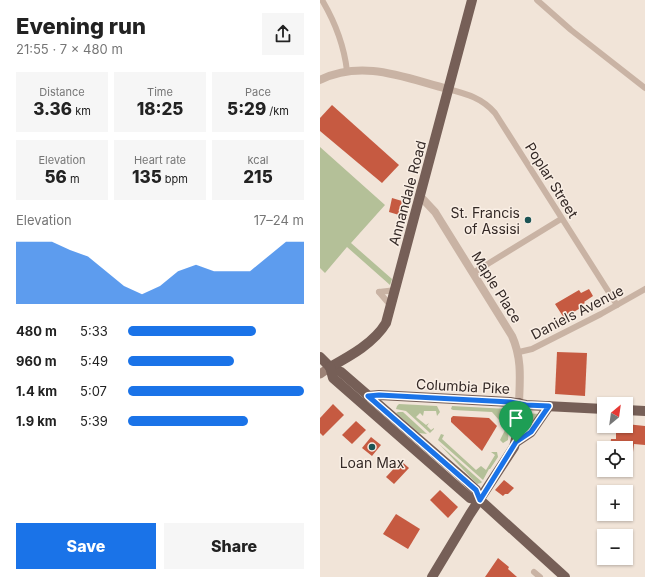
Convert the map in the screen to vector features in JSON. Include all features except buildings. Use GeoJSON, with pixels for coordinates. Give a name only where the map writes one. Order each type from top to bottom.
{"type":"FeatureCollection","features":[{"type":"Feature","properties":{"kind":"main road","name":"Annandale Road"},"geometry":{"type":"LineString","coordinates":[[330,367],[377,336],[386,323],[472,0]]}},
{"type":"Feature","properties":{"kind":"main road"},"geometry":{"type":"LineString","coordinates":[[320,357],[330,367],[341,372],[476,490],[480,500],[565,577]]}},
{"type":"Feature","properties":{"kind":"main road"},"geometry":{"type":"LineString","coordinates":[[320,374],[330,367]]}},
{"type":"Feature","properties":{"kind":"main road"},"geometry":{"type":"LineString","coordinates":[[330,367],[333,378],[364,406],[470,498],[480,500]]}},
{"type":"Feature","properties":{"kind":"main road","name":"Columbia Pike"},"geometry":{"type":"LineString","coordinates":[[368,396],[379,395],[510,402],[526,405],[597,409]]}},
{"type":"Feature","properties":{"kind":"main road"},"geometry":{"type":"LineString","coordinates":[[516,442],[519,403]]}},
{"type":"Feature","properties":{"kind":"main road"},"geometry":{"type":"LineString","coordinates":[[432,577],[516,442],[531,432],[549,406]]}},
{"type":"Feature","properties":{"kind":"main road"},"geometry":{"type":"LineString","coordinates":[[633,410],[645,411]]}},
{"type":"Feature","properties":{"kind":"main road"},"geometry":{"type":"LineString","coordinates":[[551,563],[574,577]]}},
{"type":"Feature","properties":{"kind":"street"},"geometry":{"type":"LineString","coordinates":[[322,0],[333,19],[345,54],[347,70]]}},
{"type":"Feature","properties":{"kind":"street"},"geometry":{"type":"LineString","coordinates":[[537,0],[571,30],[645,88]]}},
{"type":"Feature","properties":{"kind":"street"},"geometry":{"type":"LineString","coordinates":[[320,80],[347,70],[369,70],[448,89]]}},
{"type":"Feature","properties":{"kind":"street","name":"Poplar Street"},"geometry":{"type":"LineString","coordinates":[[448,89],[474,96],[492,110],[513,140],[561,219],[617,305]]}},
{"type":"Feature","properties":{"kind":"street","name":"Maple Place"},"geometry":{"type":"LineString","coordinates":[[420,196],[435,212],[512,336],[519,352],[519,403]]}},
{"type":"Feature","properties":{"kind":"street"},"geometry":{"type":"LineString","coordinates":[[473,273],[561,219]]}},
{"type":"Feature","properties":{"kind":"street","name":"Daniels Avenue"},"geometry":{"type":"LineString","coordinates":[[519,352],[532,348],[617,305],[645,289]]}},
{"type":"Feature","properties":{"kind":"street"},"geometry":{"type":"LineString","coordinates":[[391,306],[379,292],[396,290]]}},
{"type":"Feature","properties":{"kind":"street"},"geometry":{"type":"LineString","coordinates":[[534,572],[540,577]]}},
{"type":"Feature","properties":{"kind":"green space"},"geometry":{"type":"Polygon","coordinates":[[[320,147],[385,205],[351,243],[392,279],[390,285],[347,247],[325,273],[320,268],[320,147]]]}},
{"type":"Feature","properties":{"kind":"green space"},"geometry":{"type":"Polygon","coordinates":[[[399,404],[437,406],[440,412],[437,416],[436,411],[424,411],[423,416],[420,413],[416,417],[426,425],[429,423],[427,426],[431,430],[434,429],[430,433],[406,411],[396,409],[399,404]]]}},
{"type":"Feature","properties":{"kind":"green space"},"geometry":{"type":"Polygon","coordinates":[[[452,406],[508,409],[510,412],[508,440],[503,443],[500,440],[505,430],[505,414],[500,414],[499,420],[492,412],[453,410],[451,409],[452,406]]]}},
{"type":"Feature","properties":{"kind":"green space"},"geometry":{"type":"Polygon","coordinates":[[[403,412],[427,434],[419,433],[396,413],[403,412]]]}},
{"type":"Feature","properties":{"kind":"green space"},"geometry":{"type":"Polygon","coordinates":[[[524,413],[540,414],[526,433],[523,432],[524,413]]]}},
{"type":"Feature","properties":{"kind":"green space"},"geometry":{"type":"Polygon","coordinates":[[[441,434],[444,435],[442,439],[476,470],[481,466],[486,470],[495,455],[491,452],[497,452],[498,457],[483,480],[438,440],[441,434]]]}},
{"type":"Feature","properties":{"kind":"green space"},"geometry":{"type":"Polygon","coordinates":[[[439,444],[482,482],[477,484],[439,444]]]}},
{"type":"Feature","properties":{"kind":"place","name":"St. Francis of Assisi"},"geometry":{"type":"Point","coordinates":[528,220]}},
{"type":"Feature","properties":{"kind":"place","name":"Loan Max"},"geometry":{"type":"Point","coordinates":[372,447]}},
{"type":"Feature","properties":{"kind":"route"},"geometry":{"type":"LineString","coordinates":[[379,395],[510,402],[526,405],[549,406],[531,432],[523,439],[516,442],[514,448],[480,500],[476,490],[368,396],[379,395]]}}]}
